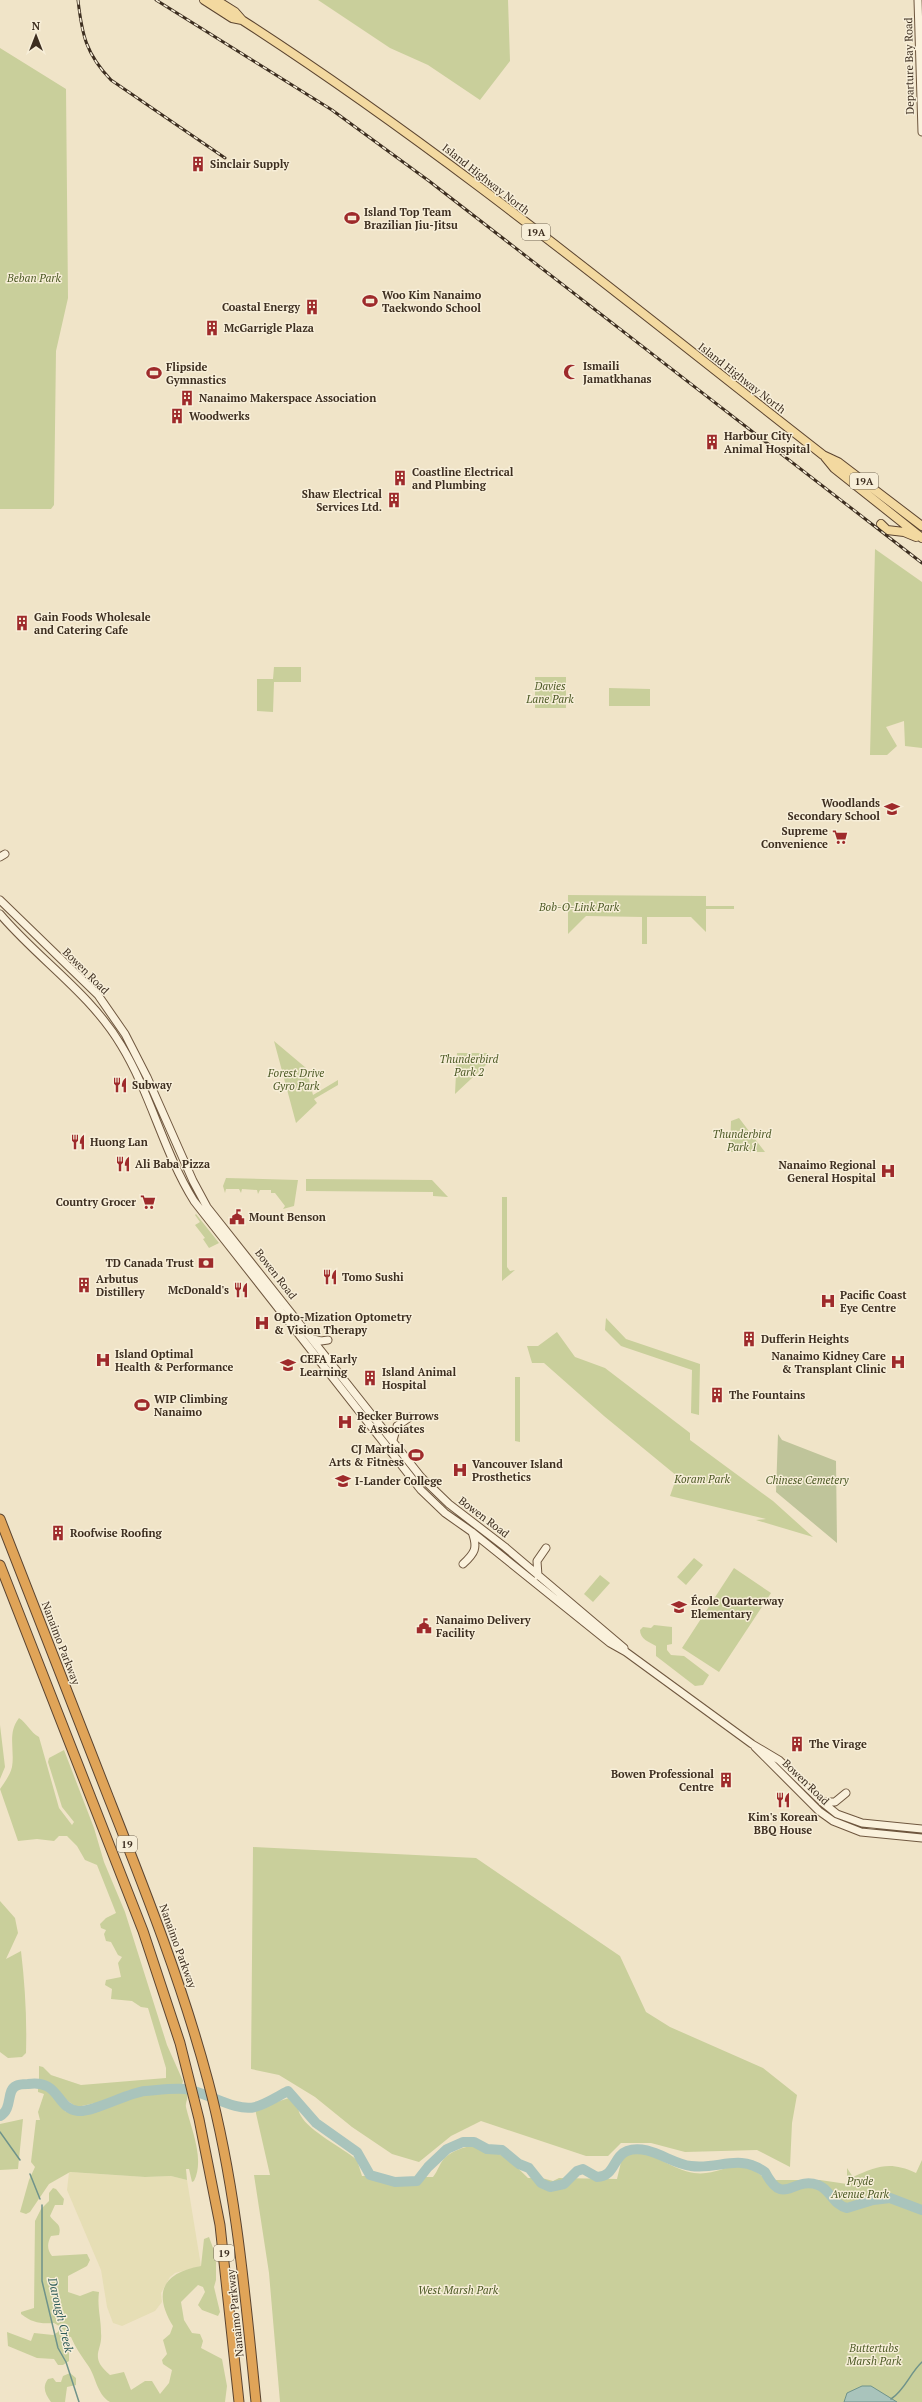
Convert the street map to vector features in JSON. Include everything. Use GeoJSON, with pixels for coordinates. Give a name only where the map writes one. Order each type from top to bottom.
{"type":"FeatureCollection","features":[{"type":"Feature","properties":{"kind":"highway","name":"Nanaimo Parkway"},"geometry":{"type":"LineString","coordinates":[[0,1519],[159,1926],[185,2002],[215,2112],[239,2243],[256,2402]]}},
{"type":"Feature","properties":{"kind":"highway","name":"Nanaimo Parkway"},"geometry":{"type":"LineString","coordinates":[[0,1565],[143,1931],[165,1993],[189,2077],[220,2225],[239,2402]]}},
{"type":"Feature","properties":{"kind":"main road","name":"Island Highway North"},"geometry":{"type":"LineString","coordinates":[[204,0],[232,18],[242,20]]}},
{"type":"Feature","properties":{"kind":"main road","name":"Island Highway North"},"geometry":{"type":"LineString","coordinates":[[216,0],[235,12],[242,20],[409,133],[823,455],[834,468],[922,539]]}},
{"type":"Feature","properties":{"kind":"main road","name":"Departure Bay Road"},"geometry":{"type":"LineString","coordinates":[[918,0],[922,132]]}},
{"type":"Feature","properties":{"kind":"main road","name":"Island Highway North"},"geometry":{"type":"LineString","coordinates":[[823,455],[838,462],[922,526]]}},
{"type":"Feature","properties":{"kind":"main road"},"geometry":{"type":"LineString","coordinates":[[881,524],[887,530],[904,532],[922,539]]}},
{"type":"Feature","properties":{"kind":"main road","name":"Bowen Road"},"geometry":{"type":"LineString","coordinates":[[0,900],[98,995],[125,1034],[147,1077],[193,1181],[207,1207],[405,1456],[439,1496],[505,1547],[615,1639],[626,1652]]}},
{"type":"Feature","properties":{"kind":"main road","name":"Bowen Road"},"geometry":{"type":"LineString","coordinates":[[0,914],[93,1006],[121,1044],[143,1087],[174,1167],[194,1201],[370,1427],[425,1495],[445,1513],[472,1532],[567,1610],[610,1643],[626,1652],[752,1744],[779,1760],[822,1802],[837,1814],[855,1822],[922,1829]]}},
{"type":"Feature","properties":{"kind":"main road"},"geometry":{"type":"LineString","coordinates":[[313,1339],[321,1341],[328,1340],[326,1355]]}},
{"type":"Feature","properties":{"kind":"main road"},"geometry":{"type":"LineString","coordinates":[[331,1377],[345,1389],[357,1404],[367,1408]]}},
{"type":"Feature","properties":{"kind":"main road"},"geometry":{"type":"LineString","coordinates":[[393,1440],[397,1426],[410,1417]]}},
{"type":"Feature","properties":{"kind":"main road"},"geometry":{"type":"LineString","coordinates":[[370,1427],[374,1426],[379,1430],[393,1448],[405,1456]]}},
{"type":"Feature","properties":{"kind":"main road"},"geometry":{"type":"LineString","coordinates":[[464,1564],[475,1550],[476,1543],[472,1532]]}},
{"type":"Feature","properties":{"kind":"main road"},"geometry":{"type":"LineString","coordinates":[[538,1576],[536,1561],[546,1548]]}},
{"type":"Feature","properties":{"kind":"main road","name":"Bowen Road"},"geometry":{"type":"LineString","coordinates":[[752,1744],[819,1811],[836,1822],[861,1832],[922,1838]]}},
{"type":"Feature","properties":{"kind":"main road"},"geometry":{"type":"LineString","coordinates":[[822,1802],[835,1802],[846,1793]]}},
{"type":"Feature","properties":{"kind":"shaded area"},"geometry":{"type":"Polygon","coordinates":[[[69,2172],[145,2177],[171,2176],[187,2180],[201,2266],[175,2273],[170,2277],[161,2293],[162,2302],[155,2311],[122,2326],[113,2323],[107,2307],[101,2270],[67,2190],[69,2172]]]}},
{"type":"Feature","properties":{"kind":"green space"},"geometry":{"type":"Polygon","coordinates":[[[318,0],[508,0],[510,61],[480,100],[428,65],[390,48],[318,0]]]}},
{"type":"Feature","properties":{"kind":"green space","name":"Beban Park"},"geometry":{"type":"Polygon","coordinates":[[[0,48],[66,89],[68,298],[56,351],[54,505],[51,509],[0,509],[0,48]]]}},
{"type":"Feature","properties":{"kind":"green space"},"geometry":{"type":"Polygon","coordinates":[[[875,549],[922,582],[922,748],[905,746],[904,721],[886,727],[897,746],[887,755],[870,755],[875,549]]]}},
{"type":"Feature","properties":{"kind":"green space"},"geometry":{"type":"Polygon","coordinates":[[[274,667],[301,667],[301,682],[274,682],[273,712],[257,711],[257,679],[273,679],[274,667]]]}},
{"type":"Feature","properties":{"kind":"green space","name":"Davies Lane Park"},"geometry":{"type":"Polygon","coordinates":[[[535,677],[566,677],[566,708],[535,708],[535,677]]]}},
{"type":"Feature","properties":{"kind":"green space"},"geometry":{"type":"Polygon","coordinates":[[[609,688],[650,689],[650,706],[609,706],[609,688]]]}},
{"type":"Feature","properties":{"kind":"green space","name":"Bob-O-Link Park"},"geometry":{"type":"Polygon","coordinates":[[[568,895],[706,896],[706,906],[734,906],[734,909],[706,909],[706,932],[691,917],[647,917],[647,944],[642,944],[642,917],[586,916],[568,934],[568,908],[541,907],[541,905],[568,905],[568,895]]]}},
{"type":"Feature","properties":{"kind":"green space","name":"Forest Drive Gyro Park"},"geometry":{"type":"Polygon","coordinates":[[[274,1041],[306,1068],[313,1095],[338,1080],[338,1085],[314,1099],[317,1103],[296,1123],[274,1041]]]}},
{"type":"Feature","properties":{"kind":"green space","name":"Thunderbird Park 2"},"geometry":{"type":"Polygon","coordinates":[[[457,1053],[487,1053],[489,1062],[455,1094],[457,1053]]]}},
{"type":"Feature","properties":{"kind":"green space","name":"Thunderbird Park 1"},"geometry":{"type":"Polygon","coordinates":[[[739,1118],[765,1152],[730,1152],[731,1121],[739,1118]]]}},
{"type":"Feature","properties":{"kind":"green space"},"geometry":{"type":"Polygon","coordinates":[[[226,1178],[298,1180],[294,1206],[283,1209],[285,1206],[275,1193],[271,1193],[271,1190],[260,1190],[258,1194],[257,1190],[242,1189],[241,1193],[239,1189],[226,1189],[225,1193],[223,1186],[226,1178]]]}},
{"type":"Feature","properties":{"kind":"green space"},"geometry":{"type":"Polygon","coordinates":[[[306,1179],[432,1180],[448,1197],[433,1196],[433,1192],[306,1191],[306,1179]]]}},
{"type":"Feature","properties":{"kind":"green space"},"geometry":{"type":"Polygon","coordinates":[[[502,1197],[507,1197],[507,1267],[510,1271],[515,1270],[502,1281],[502,1197]]]}},
{"type":"Feature","properties":{"kind":"green space"},"geometry":{"type":"Polygon","coordinates":[[[196,1214],[219,1243],[209,1248],[203,1239],[205,1238],[195,1225],[200,1222],[195,1215],[196,1214]]]}},
{"type":"Feature","properties":{"kind":"green space"},"geometry":{"type":"Polygon","coordinates":[[[606,1318],[626,1339],[700,1364],[699,1415],[691,1413],[692,1370],[621,1346],[605,1330],[606,1318]]]}},
{"type":"Feature","properties":{"kind":"green space","name":"Koram Park"},"geometry":{"type":"Polygon","coordinates":[[[557,1332],[575,1357],[605,1368],[690,1433],[690,1440],[773,1501],[813,1537],[756,1520],[766,1519],[670,1496],[677,1476],[604,1416],[544,1363],[532,1363],[527,1346],[538,1346],[557,1332]]]}},
{"type":"Feature","properties":{"kind":"green space"},"geometry":{"type":"Polygon","coordinates":[[[515,1377],[520,1377],[520,1442],[515,1441],[515,1377]]]}},
{"type":"Feature","properties":{"kind":"green space","name":"Chinese Cemetery"},"geometry":{"type":"Polygon","coordinates":[[[778,1434],[782,1440],[836,1461],[837,1543],[776,1492],[778,1434]]]}},
{"type":"Feature","properties":{"kind":"green space"},"geometry":{"type":"Polygon","coordinates":[[[694,1558],[703,1565],[686,1585],[677,1577],[694,1558]]]}},
{"type":"Feature","properties":{"kind":"green space"},"geometry":{"type":"Polygon","coordinates":[[[734,1568],[771,1593],[719,1672],[682,1648],[734,1568]]]}},
{"type":"Feature","properties":{"kind":"green space"},"geometry":{"type":"Polygon","coordinates":[[[600,1575],[610,1583],[593,1602],[584,1594],[600,1575]]]}},
{"type":"Feature","properties":{"kind":"green space"},"geometry":{"type":"Polygon","coordinates":[[[654,1625],[672,1627],[672,1644],[667,1645],[667,1650],[671,1655],[684,1656],[709,1675],[703,1685],[695,1686],[656,1656],[656,1646],[643,1638],[640,1633],[640,1630],[643,1627],[651,1628],[654,1625]]]}},
{"type":"Feature","properties":{"kind":"green space"},"geometry":{"type":"Polygon","coordinates":[[[19,1718],[33,1733],[39,1737],[59,1808],[72,1825],[74,1822],[62,1807],[48,1762],[49,1758],[64,1750],[94,1828],[104,1862],[125,1912],[167,2045],[183,2081],[182,2085],[127,2091],[114,2099],[77,2107],[50,2085],[39,2079],[39,2066],[43,2067],[51,2075],[81,2085],[166,2078],[166,2068],[148,2008],[141,2007],[132,2001],[111,1999],[112,1989],[105,1985],[106,1980],[121,1977],[118,1963],[122,1957],[118,1955],[111,1942],[106,1941],[104,1934],[106,1930],[101,1928],[100,1924],[106,1918],[116,1913],[97,1865],[85,1860],[77,1846],[67,1836],[59,1836],[54,1841],[37,1839],[18,1841],[0,1789],[9,1776],[12,1767],[12,1736],[15,1724],[19,1718]]]}},
{"type":"Feature","properties":{"kind":"green space"},"geometry":{"type":"Polygon","coordinates":[[[0,1725],[5,1767],[0,1779],[0,1725]]]}},
{"type":"Feature","properties":{"kind":"green space"},"geometry":{"type":"Polygon","coordinates":[[[253,1847],[476,1858],[620,1956],[646,2012],[670,2027],[763,2068],[797,2095],[792,2123],[790,2167],[757,2150],[685,2152],[651,2143],[621,2143],[608,2156],[586,2156],[481,2121],[451,2136],[419,2162],[392,2154],[352,2127],[315,2097],[279,2075],[251,2069],[253,1847]]]}},
{"type":"Feature","properties":{"kind":"green space"},"geometry":{"type":"Polygon","coordinates":[[[0,1901],[15,1918],[18,1933],[6,1959],[21,1951],[25,1989],[26,2027],[26,2053],[22,2057],[8,2058],[0,2052],[0,1901]]]}},
{"type":"Feature","properties":{"kind":"green space"},"geometry":{"type":"Polygon","coordinates":[[[38,2088],[51,2090],[66,2112],[108,2108],[126,2097],[155,2093],[187,2092],[188,2096],[186,2107],[198,2154],[197,2172],[194,2181],[192,2182],[189,2169],[186,2169],[187,2180],[171,2176],[145,2177],[70,2172],[49,2184],[30,2212],[26,2214],[20,2212],[29,2180],[35,2167],[31,2162],[36,2120],[40,2120],[38,2112],[44,2094],[38,2092],[38,2088]]]}},
{"type":"Feature","properties":{"kind":"green space","name":"West Marsh Park"},"geometry":{"type":"Polygon","coordinates":[[[292,2097],[297,2101],[299,2113],[311,2128],[357,2160],[362,2176],[382,2176],[405,2182],[417,2177],[433,2177],[447,2156],[459,2149],[470,2146],[481,2147],[501,2155],[528,2178],[542,2178],[553,2181],[559,2178],[617,2179],[622,2158],[633,2151],[641,2152],[679,2169],[694,2173],[714,2172],[738,2166],[747,2167],[766,2180],[820,2180],[847,2184],[847,2168],[853,2177],[884,2166],[899,2167],[916,2173],[922,2160],[922,2402],[280,2402],[269,2273],[254,2175],[270,2175],[255,2109],[292,2097]]]}},
{"type":"Feature","properties":{"kind":"green space"},"geometry":{"type":"Polygon","coordinates":[[[23,2119],[18,2169],[0,2170],[0,2124],[23,2119]]]}},
{"type":"Feature","properties":{"kind":"green space"},"geometry":{"type":"Polygon","coordinates":[[[53,2188],[56,2189],[64,2199],[63,2205],[55,2205],[50,2216],[59,2226],[60,2231],[59,2235],[51,2236],[48,2249],[52,2256],[87,2254],[90,2260],[87,2266],[68,2276],[68,2292],[80,2296],[93,2291],[99,2292],[98,2303],[101,2339],[98,2358],[103,2368],[110,2375],[124,2372],[131,2390],[145,2381],[152,2381],[160,2394],[169,2383],[172,2370],[163,2364],[162,2360],[167,2354],[163,2340],[170,2334],[173,2326],[163,2304],[165,2286],[170,2279],[177,2274],[188,2269],[201,2266],[204,2239],[209,2237],[216,2256],[216,2280],[214,2287],[220,2312],[218,2316],[202,2310],[198,2305],[205,2292],[203,2287],[198,2285],[181,2302],[184,2320],[192,2333],[200,2334],[203,2341],[201,2348],[222,2359],[227,2386],[225,2402],[110,2402],[105,2399],[99,2389],[90,2368],[76,2348],[71,2337],[66,2336],[65,2339],[69,2352],[69,2361],[63,2365],[58,2365],[54,2359],[37,2358],[8,2346],[7,2332],[31,2341],[34,2333],[53,2335],[58,2332],[59,2326],[54,2323],[37,2322],[21,2314],[21,2312],[34,2308],[35,2221],[41,2209],[49,2201],[49,2193],[53,2188]]]}},
{"type":"Feature","properties":{"kind":"green space"},"geometry":{"type":"Polygon","coordinates":[[[70,2373],[76,2378],[76,2385],[67,2387],[65,2402],[51,2402],[45,2390],[46,2382],[48,2379],[53,2378],[56,2382],[61,2382],[63,2376],[70,2373]]]}},
{"type":"Feature","properties":{"kind":"water"},"geometry":{"type":"Polygon","coordinates":[[[862,2386],[871,2386],[897,2402],[844,2402],[847,2393],[862,2386]]]}},
{"type":"Feature","properties":{"kind":"waterway"},"geometry":{"type":"LineString","coordinates":[[0,2116],[7,2109],[13,2088],[22,2084],[38,2084],[46,2086],[52,2090],[65,2105],[78,2111],[93,2109],[129,2095],[145,2091],[185,2089],[239,2107],[247,2108],[263,2104],[288,2091],[316,2123],[357,2152],[370,2175],[395,2182],[417,2181],[428,2167],[447,2149],[463,2142],[474,2142],[487,2149],[502,2150],[519,2164],[529,2168],[541,2183],[550,2187],[564,2184],[577,2171],[583,2169],[597,2177],[603,2176],[611,2170],[622,2154],[635,2149],[651,2152],[691,2166],[701,2167],[728,2163],[755,2166],[765,2172],[772,2183],[778,2188],[783,2190],[809,2183],[818,2185],[826,2190],[838,2204],[847,2208],[873,2200],[890,2198],[922,2210]]}},
{"type":"Feature","properties":{"kind":"waterway","name":"Darough Creek"},"geometry":{"type":"LineString","coordinates":[[0,2132],[20,2160]]}},
{"type":"Feature","properties":{"kind":"waterway","name":"Darough Creek"},"geometry":{"type":"LineString","coordinates":[[30,2174],[40,2199]]}},
{"type":"Feature","properties":{"kind":"waterway","name":"Darough Creek"},"geometry":{"type":"LineString","coordinates":[[42,2205],[42,2281],[58,2348],[66,2362],[79,2402]]}},
{"type":"Feature","properties":{"kind":"waterway"},"geometry":{"type":"LineString","coordinates":[[891,2399],[900,2391],[922,2362]]}},
{"type":"Feature","properties":{"kind":"railway"},"geometry":{"type":"LineString","coordinates":[[78,0],[81,24],[87,43],[96,61],[111,80],[225,158]]}},
{"type":"Feature","properties":{"kind":"railway"},"geometry":{"type":"LineString","coordinates":[[156,0],[332,110],[429,181],[922,563]]}},
{"type":"Feature","properties":{"kind":"place","name":"Sinclair Supply"},"geometry":{"type":"Point","coordinates":[198,164]}},
{"type":"Feature","properties":{"kind":"place","name":"Island Top Team Brazilian Jiu-Jitsu"},"geometry":{"type":"Point","coordinates":[352,218]}},
{"type":"Feature","properties":{"kind":"place","name":"Woo Kim Nanaimo Taekwondo School"},"geometry":{"type":"Point","coordinates":[370,301]}},
{"type":"Feature","properties":{"kind":"place","name":"Coastal Energy"},"geometry":{"type":"Point","coordinates":[312,307]}},
{"type":"Feature","properties":{"kind":"place","name":"McGarrigle Plaza"},"geometry":{"type":"Point","coordinates":[212,328]}},
{"type":"Feature","properties":{"kind":"place","name":"Ismaili Jamatkhanas"},"geometry":{"type":"Point","coordinates":[571,372]}},
{"type":"Feature","properties":{"kind":"place","name":"Flipside Gymnastics"},"geometry":{"type":"Point","coordinates":[154,373]}},
{"type":"Feature","properties":{"kind":"place","name":"Nanaimo Makerspace Association"},"geometry":{"type":"Point","coordinates":[187,398]}},
{"type":"Feature","properties":{"kind":"place","name":"Woodwerks"},"geometry":{"type":"Point","coordinates":[177,416]}},
{"type":"Feature","properties":{"kind":"place","name":"Harbour City Animal Hospital"},"geometry":{"type":"Point","coordinates":[712,442]}},
{"type":"Feature","properties":{"kind":"place","name":"Coastline Electrical and Plumbing"},"geometry":{"type":"Point","coordinates":[400,478]}},
{"type":"Feature","properties":{"kind":"place","name":"Shaw Electrical Services Ltd."},"geometry":{"type":"Point","coordinates":[394,500]}},
{"type":"Feature","properties":{"kind":"place","name":"Gain Foods Wholesale and Catering Cafe"},"geometry":{"type":"Point","coordinates":[22,623]}},
{"type":"Feature","properties":{"kind":"place","name":"Woodlands Secondary School"},"geometry":{"type":"Point","coordinates":[892,809]}},
{"type":"Feature","properties":{"kind":"place","name":"Supreme Convenience"},"geometry":{"type":"Point","coordinates":[840,837]}},
{"type":"Feature","properties":{"kind":"place","name":"Subway"},"geometry":{"type":"Point","coordinates":[120,1085]}},
{"type":"Feature","properties":{"kind":"place","name":"Huong Lan"},"geometry":{"type":"Point","coordinates":[78,1142]}},
{"type":"Feature","properties":{"kind":"place","name":"Ali Baba Pizza"},"geometry":{"type":"Point","coordinates":[123,1164]}},
{"type":"Feature","properties":{"kind":"place","name":"Nanaimo Regional General Hospital"},"geometry":{"type":"Point","coordinates":[888,1171]}},
{"type":"Feature","properties":{"kind":"place","name":"Country Grocer"},"geometry":{"type":"Point","coordinates":[148,1202]}},
{"type":"Feature","properties":{"kind":"place","name":"Mount Benson"},"geometry":{"type":"Point","coordinates":[237,1217]}},
{"type":"Feature","properties":{"kind":"place","name":"TD Canada Trust"},"geometry":{"type":"Point","coordinates":[206,1263]}},
{"type":"Feature","properties":{"kind":"place","name":"Tomo Sushi"},"geometry":{"type":"Point","coordinates":[330,1277]}},
{"type":"Feature","properties":{"kind":"place","name":"Arbutus Distillery"},"geometry":{"type":"Point","coordinates":[84,1285]}},
{"type":"Feature","properties":{"kind":"place","name":"McDonald's"},"geometry":{"type":"Point","coordinates":[241,1290]}},
{"type":"Feature","properties":{"kind":"place","name":"Pacific Coast Eye Centre"},"geometry":{"type":"Point","coordinates":[828,1301]}},
{"type":"Feature","properties":{"kind":"place","name":"Opto-Mization Optometry & Vision Therapy"},"geometry":{"type":"Point","coordinates":[262,1323]}},
{"type":"Feature","properties":{"kind":"place","name":"Dufferin Heights"},"geometry":{"type":"Point","coordinates":[749,1339]}},
{"type":"Feature","properties":{"kind":"place","name":"Island Optimal Health & Performance"},"geometry":{"type":"Point","coordinates":[103,1360]}},
{"type":"Feature","properties":{"kind":"place","name":"Nanaimo Kidney Care & Transplant Clinic"},"geometry":{"type":"Point","coordinates":[898,1362]}},
{"type":"Feature","properties":{"kind":"place","name":"CEFA Early Learning"},"geometry":{"type":"Point","coordinates":[288,1365]}},
{"type":"Feature","properties":{"kind":"place","name":"Island Animal Hospital"},"geometry":{"type":"Point","coordinates":[370,1378]}},
{"type":"Feature","properties":{"kind":"place","name":"The Fountains"},"geometry":{"type":"Point","coordinates":[717,1395]}},
{"type":"Feature","properties":{"kind":"place","name":"WIP Climbing Nanaimo"},"geometry":{"type":"Point","coordinates":[142,1405]}},
{"type":"Feature","properties":{"kind":"place","name":"Becker Burrows & Associates"},"geometry":{"type":"Point","coordinates":[345,1422]}},
{"type":"Feature","properties":{"kind":"place","name":"CJ Martial Arts & Fitness"},"geometry":{"type":"Point","coordinates":[416,1455]}},
{"type":"Feature","properties":{"kind":"place","name":"Vancouver Island Prosthetics"},"geometry":{"type":"Point","coordinates":[460,1470]}},
{"type":"Feature","properties":{"kind":"place","name":"I-Lander College"},"geometry":{"type":"Point","coordinates":[343,1481]}},
{"type":"Feature","properties":{"kind":"place","name":"Roofwise Roofing"},"geometry":{"type":"Point","coordinates":[58,1533]}},
{"type":"Feature","properties":{"kind":"place","name":"École Quarterway Elementary"},"geometry":{"type":"Point","coordinates":[679,1607]}},
{"type":"Feature","properties":{"kind":"place","name":"Nanaimo Delivery Facility"},"geometry":{"type":"Point","coordinates":[424,1626]}},
{"type":"Feature","properties":{"kind":"place","name":"The Virage"},"geometry":{"type":"Point","coordinates":[797,1744]}},
{"type":"Feature","properties":{"kind":"place","name":"Bowen Professional Centre"},"geometry":{"type":"Point","coordinates":[726,1780]}},
{"type":"Feature","properties":{"kind":"place","name":"Kim's Korean BBQ House"},"geometry":{"type":"Point","coordinates":[783,1800]}},
{"type":"Feature","properties":{"kind":"park label","name":"Pryde Avenue Park"},"geometry":{"type":"Point","coordinates":[860,2187]}},
{"type":"Feature","properties":{"kind":"park label","name":"Buttertubs Marsh Park"},"geometry":{"type":"Point","coordinates":[874,2354]}}]}
